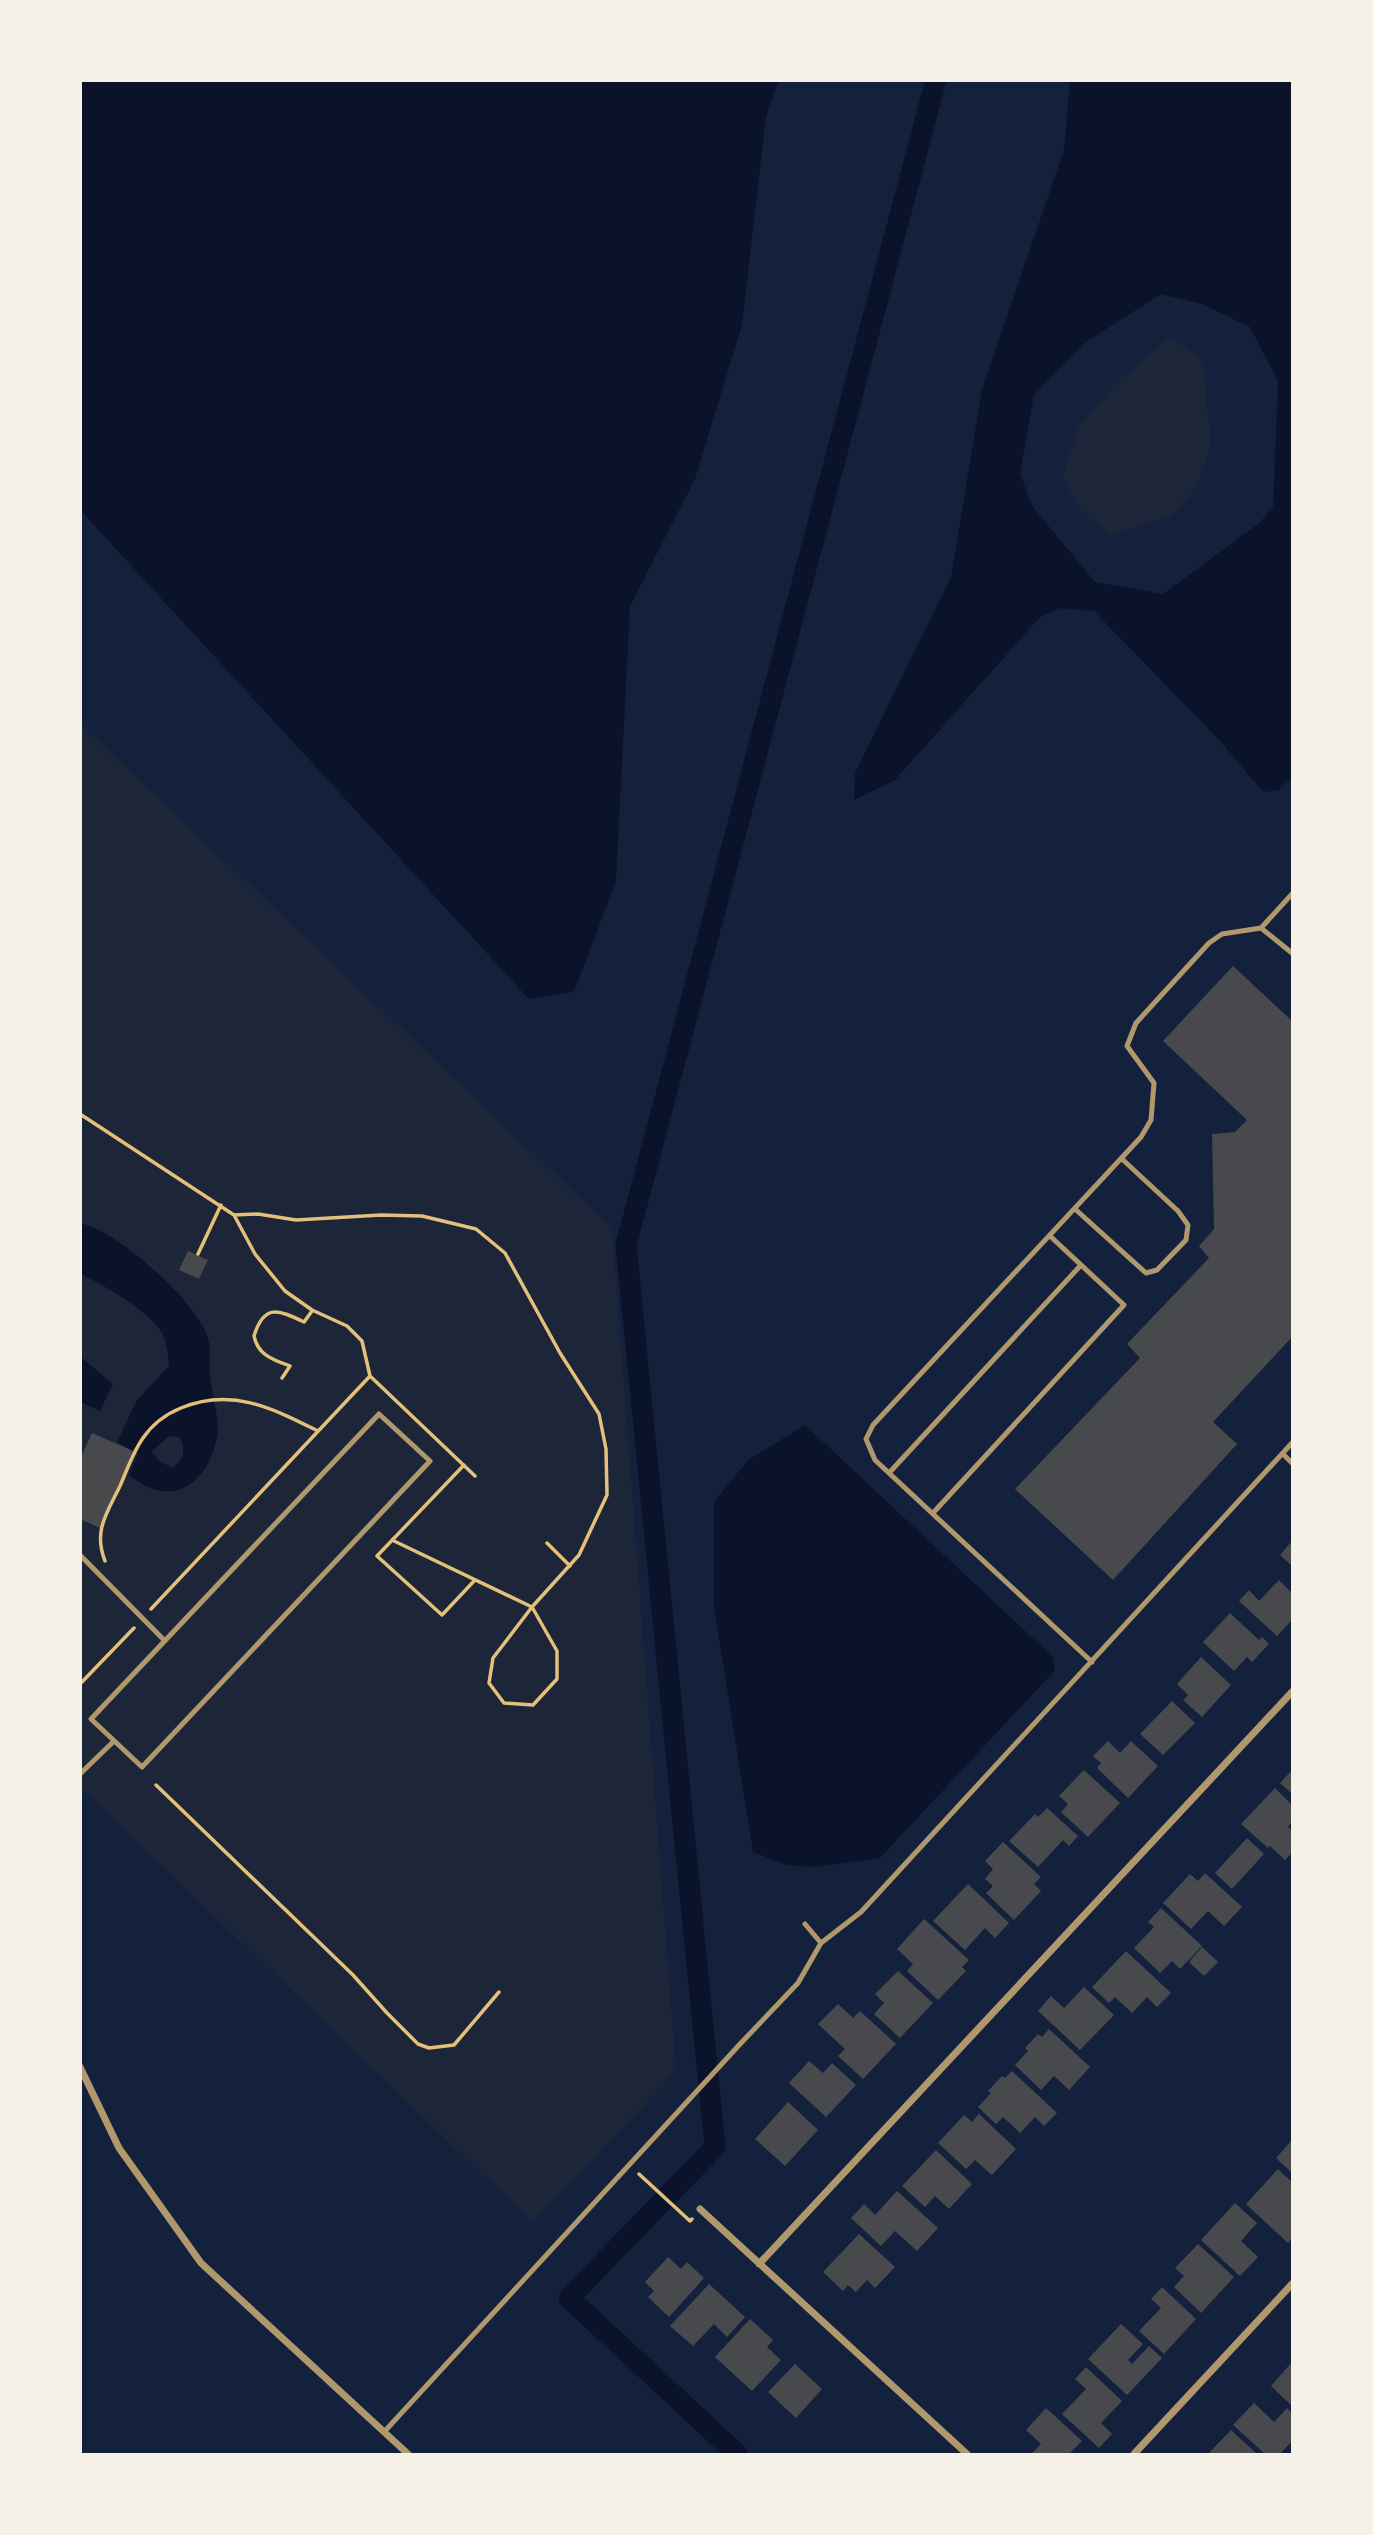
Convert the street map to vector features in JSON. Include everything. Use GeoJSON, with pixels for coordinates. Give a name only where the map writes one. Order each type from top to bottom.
{"type":"FeatureCollection","features":[{"type":"Feature","properties":{"kind":"street"},"geometry":{"type":"LineString","coordinates":[[760,2264],[1293,1692]]}},
{"type":"Feature","properties":{"kind":"street"},"geometry":{"type":"LineString","coordinates":[[80,2067],[119,2148],[201,2263],[408,2455]]}},
{"type":"Feature","properties":{"kind":"street"},"geometry":{"type":"LineString","coordinates":[[700,2209],[967,2455]]}},
{"type":"Feature","properties":{"kind":"street"},"geometry":{"type":"LineString","coordinates":[[1134,2455],[1293,2284]]}},
{"type":"Feature","properties":{"kind":"lane"},"geometry":{"type":"LineString","coordinates":[[1092,1661],[875,1460],[868,1449],[866,1439],[873,1425],[1141,1137],[1151,1120],[1154,1083],[1127,1046],[1136,1023],[1209,943],[1222,934],[1261,928],[1293,894]]}},
{"type":"Feature","properties":{"kind":"lane"},"geometry":{"type":"LineString","coordinates":[[1261,928],[1293,953]]}},
{"type":"Feature","properties":{"kind":"lane"},"geometry":{"type":"LineString","coordinates":[[1075,1209],[1146,1272],[1157,1270],[1186,1240],[1188,1225],[1178,1211],[1122,1159]]}},
{"type":"Feature","properties":{"kind":"lane"},"geometry":{"type":"LineString","coordinates":[[933,1514],[1125,1305],[1050,1236]]}},
{"type":"Feature","properties":{"kind":"lane"},"geometry":{"type":"LineString","coordinates":[[889,1473],[1081,1265]]}},
{"type":"Feature","properties":{"kind":"lane"},"geometry":{"type":"LineString","coordinates":[[379,1414],[430,1461],[142,1767],[91,1719],[165,1641],[379,1414]]}},
{"type":"Feature","properties":{"kind":"lane"},"geometry":{"type":"LineString","coordinates":[[384,2432],[798,1983],[821,1943],[861,1912],[1293,1443]]}},
{"type":"Feature","properties":{"kind":"lane"},"geometry":{"type":"LineString","coordinates":[[1283,1454],[1293,1463]]}},
{"type":"Feature","properties":{"kind":"lane"},"geometry":{"type":"LineString","coordinates":[[80,1555],[165,1641]]}},
{"type":"Feature","properties":{"kind":"lane"},"geometry":{"type":"LineString","coordinates":[[80,1774],[114,1741]]}},
{"type":"Feature","properties":{"kind":"lane"},"geometry":{"type":"LineString","coordinates":[[805,1924],[821,1943]]}},
{"type":"Feature","properties":{"kind":"path"},"geometry":{"type":"LineString","coordinates":[[80,1114],[234,1214],[255,1254],[285,1291],[312,1310],[346,1325],[362,1341],[370,1376],[475,1476]]}},
{"type":"Feature","properties":{"kind":"path"},"geometry":{"type":"LineString","coordinates":[[198,1254],[221,1206]]}},
{"type":"Feature","properties":{"kind":"path"},"geometry":{"type":"LineString","coordinates":[[234,1214],[258,1214],[296,1220],[381,1215],[422,1216],[476,1229],[505,1252],[560,1353],[599,1415],[606,1449],[607,1495],[579,1556],[531,1607],[493,1658],[489,1683],[504,1703],[533,1705],[557,1679],[557,1651],[531,1607],[392,1540]]}},
{"type":"Feature","properties":{"kind":"path"},"geometry":{"type":"LineString","coordinates":[[282,1378],[290,1366],[261,1352],[254,1336],[257,1326],[263,1317],[282,1311],[304,1322],[312,1310]]}},
{"type":"Feature","properties":{"kind":"path"},"geometry":{"type":"LineString","coordinates":[[80,1684],[370,1376]]}},
{"type":"Feature","properties":{"kind":"path"},"geometry":{"type":"LineString","coordinates":[[103,1578],[109,1570],[100,1549],[99,1531],[134,1455],[156,1423],[175,1411],[213,1398],[274,1409],[318,1431]]}},
{"type":"Feature","properties":{"kind":"path"},"geometry":{"type":"LineString","coordinates":[[464,1465],[377,1556],[442,1615],[475,1580]]}},
{"type":"Feature","properties":{"kind":"path"},"geometry":{"type":"LineString","coordinates":[[547,1544],[570,1566]]}},
{"type":"Feature","properties":{"kind":"path"},"geometry":{"type":"LineString","coordinates":[[156,1785],[353,1975],[418,2044],[429,2048],[454,2045],[499,1992]]}},
{"type":"Feature","properties":{"kind":"path"},"geometry":{"type":"LineString","coordinates":[[629,2165],[677,2209]]}},
{"type":"Feature","properties":{"kind":"shaded area"},"geometry":{"type":"Polygon","coordinates":[[[81,80],[778,81],[766,117],[742,325],[695,479],[630,606],[616,881],[574,992],[529,999],[81,511],[81,80]]]}},
{"type":"Feature","properties":{"kind":"shaded area"},"geometry":{"type":"Polygon","coordinates":[[[1070,81],[1292,81],[1292,777],[1279,790],[1263,792],[1221,742],[1094,611],[1060,608],[1040,617],[895,780],[854,800],[855,773],[951,577],[982,389],[1064,150],[1070,81]],[[1161,294],[1086,342],[1034,395],[1020,473],[1032,506],[1095,582],[1163,594],[1258,524],[1273,508],[1278,381],[1250,327],[1202,304],[1161,294]]]}},
{"type":"Feature","properties":{"kind":"shaded area"},"geometry":{"type":"Polygon","coordinates":[[[1170,337],[1203,361],[1211,445],[1198,486],[1170,517],[1110,535],[1083,512],[1062,479],[1078,428],[1114,385],[1170,337]]]}},
{"type":"Feature","properties":{"kind":"shaded area"},"geometry":{"type":"Polygon","coordinates":[[[80,724],[612,1228],[676,2071],[533,2223],[81,1788],[80,724]]]}},
{"type":"Feature","properties":{"kind":"shaded area"},"geometry":{"type":"Polygon","coordinates":[[[81,1223],[114,1239],[152,1268],[185,1302],[206,1333],[218,1431],[212,1455],[204,1469],[184,1488],[158,1490],[129,1475],[138,1454],[117,1442],[137,1400],[169,1366],[162,1333],[137,1308],[81,1274],[81,1223]],[[169,1436],[151,1452],[161,1462],[173,1468],[183,1454],[180,1437],[169,1436]]]}},
{"type":"Feature","properties":{"kind":"shaded area"},"geometry":{"type":"Polygon","coordinates":[[[81,1357],[113,1384],[100,1411],[81,1402],[81,1357]]]}},
{"type":"Feature","properties":{"kind":"shaded area"},"geometry":{"type":"Polygon","coordinates":[[[805,1425],[1052,1656],[1055,1670],[880,1858],[814,1867],[787,1865],[753,1852],[714,1607],[714,1502],[748,1460],[805,1425]]]}},
{"type":"Feature","properties":{"kind":"building"},"geometry":{"type":"Polygon","coordinates":[[[1233,966],[1292,1021],[1292,1337],[1213,1422],[1237,1444],[1113,1580],[1015,1489],[1140,1358],[1127,1344],[1209,1258],[1199,1246],[1214,1229],[1212,1134],[1235,1132],[1247,1120],[1163,1041],[1233,966]]]}},
{"type":"Feature","properties":{"kind":"building"},"geometry":{"type":"Polygon","coordinates":[[[188,1251],[208,1260],[199,1279],[179,1270],[188,1251]]]}},
{"type":"Feature","properties":{"kind":"building"},"geometry":{"type":"Polygon","coordinates":[[[92,1433],[133,1451],[100,1528],[80,1519],[80,1459],[92,1433]]]}},
{"type":"Feature","properties":{"kind":"building"},"geometry":{"type":"Polygon","coordinates":[[[1292,1541],[1292,1566],[1280,1555],[1292,1541]]]}},
{"type":"Feature","properties":{"kind":"building"},"geometry":{"type":"Polygon","coordinates":[[[1279,1580],[1292,1593],[1292,1620],[1277,1636],[1239,1601],[1249,1590],[1259,1601],[1279,1580]]]}},
{"type":"Feature","properties":{"kind":"building"},"geometry":{"type":"Polygon","coordinates":[[[1230,1613],[1259,1640],[1262,1637],[1269,1644],[1252,1662],[1247,1657],[1234,1671],[1203,1642],[1230,1613]]]}},
{"type":"Feature","properties":{"kind":"building"},"geometry":{"type":"Polygon","coordinates":[[[1201,1657],[1231,1685],[1202,1717],[1183,1700],[1188,1695],[1177,1684],[1201,1657]]]}},
{"type":"Feature","properties":{"kind":"building"},"geometry":{"type":"Polygon","coordinates":[[[1172,1701],[1195,1723],[1163,1755],[1140,1734],[1172,1701]]]}},
{"type":"Feature","properties":{"kind":"building"},"geometry":{"type":"Polygon","coordinates":[[[1108,1741],[1120,1753],[1131,1741],[1158,1766],[1128,1798],[1097,1768],[1101,1763],[1093,1756],[1108,1741]]]}},
{"type":"Feature","properties":{"kind":"building"},"geometry":{"type":"Polygon","coordinates":[[[1084,1770],[1120,1803],[1088,1837],[1061,1812],[1068,1804],[1059,1796],[1084,1770]]]}},
{"type":"Feature","properties":{"kind":"building"},"geometry":{"type":"Polygon","coordinates":[[[1292,1770],[1292,1794],[1280,1783],[1292,1770]]]}},
{"type":"Feature","properties":{"kind":"building"},"geometry":{"type":"Polygon","coordinates":[[[1275,1788],[1292,1805],[1292,1821],[1288,1827],[1292,1831],[1292,1853],[1285,1860],[1241,1824],[1275,1788]]]}},
{"type":"Feature","properties":{"kind":"building"},"geometry":{"type":"Polygon","coordinates":[[[1047,1808],[1078,1836],[1069,1846],[1063,1840],[1038,1867],[1009,1841],[1035,1814],[1038,1817],[1047,1808]]]}},
{"type":"Feature","properties":{"kind":"building"},"geometry":{"type":"Polygon","coordinates":[[[1247,1838],[1264,1854],[1232,1889],[1215,1873],[1247,1838]]]}},
{"type":"Feature","properties":{"kind":"building"},"geometry":{"type":"Polygon","coordinates":[[[1003,1842],[1041,1877],[1034,1884],[1041,1891],[1014,1920],[986,1893],[993,1886],[985,1879],[993,1869],[985,1861],[1003,1842]]]}},
{"type":"Feature","properties":{"kind":"building"},"geometry":{"type":"Polygon","coordinates":[[[1205,1873],[1242,1907],[1224,1926],[1208,1911],[1191,1929],[1163,1903],[1190,1874],[1198,1881],[1205,1873]]]}},
{"type":"Feature","properties":{"kind":"building"},"geometry":{"type":"Polygon","coordinates":[[[968,1884],[1009,1923],[995,1938],[985,1928],[965,1950],[933,1921],[968,1884]]]}},
{"type":"Feature","properties":{"kind":"building"},"geometry":{"type":"Polygon","coordinates":[[[1161,1908],[1202,1946],[1180,1969],[1172,1961],[1160,1973],[1134,1948],[1154,1927],[1148,1922],[1161,1908]]]}},
{"type":"Feature","properties":{"kind":"building"},"geometry":{"type":"Polygon","coordinates":[[[924,1919],[969,1960],[962,1967],[966,1971],[938,2000],[907,1971],[913,1964],[897,1949],[924,1919]]]}},
{"type":"Feature","properties":{"kind":"building"},"geometry":{"type":"Polygon","coordinates":[[[1202,1947],[1218,1962],[1204,1976],[1189,1962],[1202,1947]]]}},
{"type":"Feature","properties":{"kind":"building"},"geometry":{"type":"Polygon","coordinates":[[[1126,1951],[1171,1993],[1157,2007],[1147,1997],[1132,2013],[1115,1997],[1109,2003],[1092,1987],[1126,1951]]]}},
{"type":"Feature","properties":{"kind":"building"},"geometry":{"type":"Polygon","coordinates":[[[898,1971],[933,2003],[900,2038],[874,2014],[884,2003],[875,1994],[898,1971]]]}},
{"type":"Feature","properties":{"kind":"building"},"geometry":{"type":"Polygon","coordinates":[[[1084,1987],[1114,2015],[1080,2050],[1038,2011],[1051,1996],[1064,2008],[1084,1987]]]}},
{"type":"Feature","properties":{"kind":"building"},"geometry":{"type":"Polygon","coordinates":[[[838,2004],[853,2018],[860,2011],[896,2044],[863,2079],[838,2056],[845,2049],[818,2024],[838,2004]]]}},
{"type":"Feature","properties":{"kind":"building"},"geometry":{"type":"Polygon","coordinates":[[[1049,2029],[1090,2067],[1069,2090],[1054,2076],[1041,2090],[1015,2065],[1038,2034],[1042,2037],[1049,2029]]]}},
{"type":"Feature","properties":{"kind":"building"},"geometry":{"type":"Polygon","coordinates":[[[809,2061],[823,2073],[832,2063],[856,2085],[826,2117],[789,2083],[809,2061]]]}},
{"type":"Feature","properties":{"kind":"building"},"geometry":{"type":"Polygon","coordinates":[[[1012,2071],[1057,2113],[1044,2126],[1035,2117],[1020,2133],[1003,2117],[996,2124],[978,2107],[1002,2076],[1005,2078],[1012,2071]]]}},
{"type":"Feature","properties":{"kind":"building"},"geometry":{"type":"Polygon","coordinates":[[[788,2102],[818,2130],[785,2166],[755,2139],[788,2102]]]}},
{"type":"Feature","properties":{"kind":"building"},"geometry":{"type":"Polygon","coordinates":[[[979,2114],[1016,2149],[992,2175],[975,2160],[966,2169],[938,2143],[964,2115],[972,2122],[979,2114]]]}},
{"type":"Feature","properties":{"kind":"building"},"geometry":{"type":"Polygon","coordinates":[[[1292,2140],[1292,2173],[1276,2158],[1292,2140]]]}},
{"type":"Feature","properties":{"kind":"building"},"geometry":{"type":"Polygon","coordinates":[[[936,2150],[972,2184],[949,2209],[935,2196],[925,2207],[902,2186],[936,2150]]]}},
{"type":"Feature","properties":{"kind":"building"},"geometry":{"type":"Polygon","coordinates":[[[1278,2169],[1292,2182],[1292,2238],[1288,2243],[1246,2204],[1278,2169]]]}},
{"type":"Feature","properties":{"kind":"building"},"geometry":{"type":"Polygon","coordinates":[[[897,2191],[938,2228],[917,2251],[895,2231],[881,2246],[851,2218],[864,2204],[875,2215],[897,2191]]]}},
{"type":"Feature","properties":{"kind":"building"},"geometry":{"type":"Polygon","coordinates":[[[1235,2203],[1257,2223],[1241,2241],[1258,2257],[1240,2276],[1201,2240],[1235,2203]]]}},
{"type":"Feature","properties":{"kind":"building"},"geometry":{"type":"Polygon","coordinates":[[[859,2234],[895,2267],[875,2288],[867,2280],[856,2292],[848,2285],[843,2291],[823,2272],[859,2234]]]}},
{"type":"Feature","properties":{"kind":"building"},"geometry":{"type":"Polygon","coordinates":[[[1198,2244],[1234,2277],[1201,2313],[1174,2287],[1184,2276],[1175,2268],[1198,2244]]]}},
{"type":"Feature","properties":{"kind":"building"},"geometry":{"type":"Polygon","coordinates":[[[668,2257],[681,2269],[687,2262],[704,2278],[669,2317],[648,2297],[654,2291],[645,2282],[668,2257]]]}},
{"type":"Feature","properties":{"kind":"building"},"geometry":{"type":"Polygon","coordinates":[[[709,2284],[745,2317],[727,2337],[714,2324],[693,2346],[670,2326],[709,2284]]]}},
{"type":"Feature","properties":{"kind":"building"},"geometry":{"type":"Polygon","coordinates":[[[1162,2287],[1196,2319],[1164,2354],[1139,2331],[1161,2308],[1151,2299],[1162,2287]]]}},
{"type":"Feature","properties":{"kind":"building"},"geometry":{"type":"Polygon","coordinates":[[[750,2319],[773,2340],[767,2347],[781,2360],[752,2391],[715,2357],[750,2319]]]}},
{"type":"Feature","properties":{"kind":"building"},"geometry":{"type":"Polygon","coordinates":[[[1121,2324],[1143,2344],[1128,2360],[1132,2364],[1149,2346],[1162,2358],[1127,2395],[1088,2359],[1121,2324]]]}},
{"type":"Feature","properties":{"kind":"building"},"geometry":{"type":"Polygon","coordinates":[[[1292,2362],[1292,2406],[1271,2386],[1292,2362]]]}},
{"type":"Feature","properties":{"kind":"building"},"geometry":{"type":"Polygon","coordinates":[[[795,2364],[822,2389],[796,2418],[768,2392],[795,2364]]]}},
{"type":"Feature","properties":{"kind":"building"},"geometry":{"type":"Polygon","coordinates":[[[1086,2367],[1122,2401],[1101,2423],[1112,2434],[1099,2448],[1062,2414],[1086,2389],[1075,2379],[1086,2367]]]}},
{"type":"Feature","properties":{"kind":"building"},"geometry":{"type":"Polygon","coordinates":[[[1254,2403],[1274,2422],[1287,2408],[1292,2413],[1292,2441],[1280,2454],[1265,2454],[1233,2425],[1254,2403]]]}},
{"type":"Feature","properties":{"kind":"building"},"geometry":{"type":"Polygon","coordinates":[[[1046,2408],[1082,2441],[1069,2454],[1031,2454],[1041,2444],[1026,2430],[1046,2408]]]}},
{"type":"Feature","properties":{"kind":"building"},"geometry":{"type":"Polygon","coordinates":[[[1231,2430],[1257,2454],[1208,2454],[1231,2430]]]}},
{"type":"Feature","properties":{"kind":"waterway"},"geometry":{"type":"LineString","coordinates":[[737,2454],[569,2298],[715,2147],[626,1245],[936,80]]}}]}
